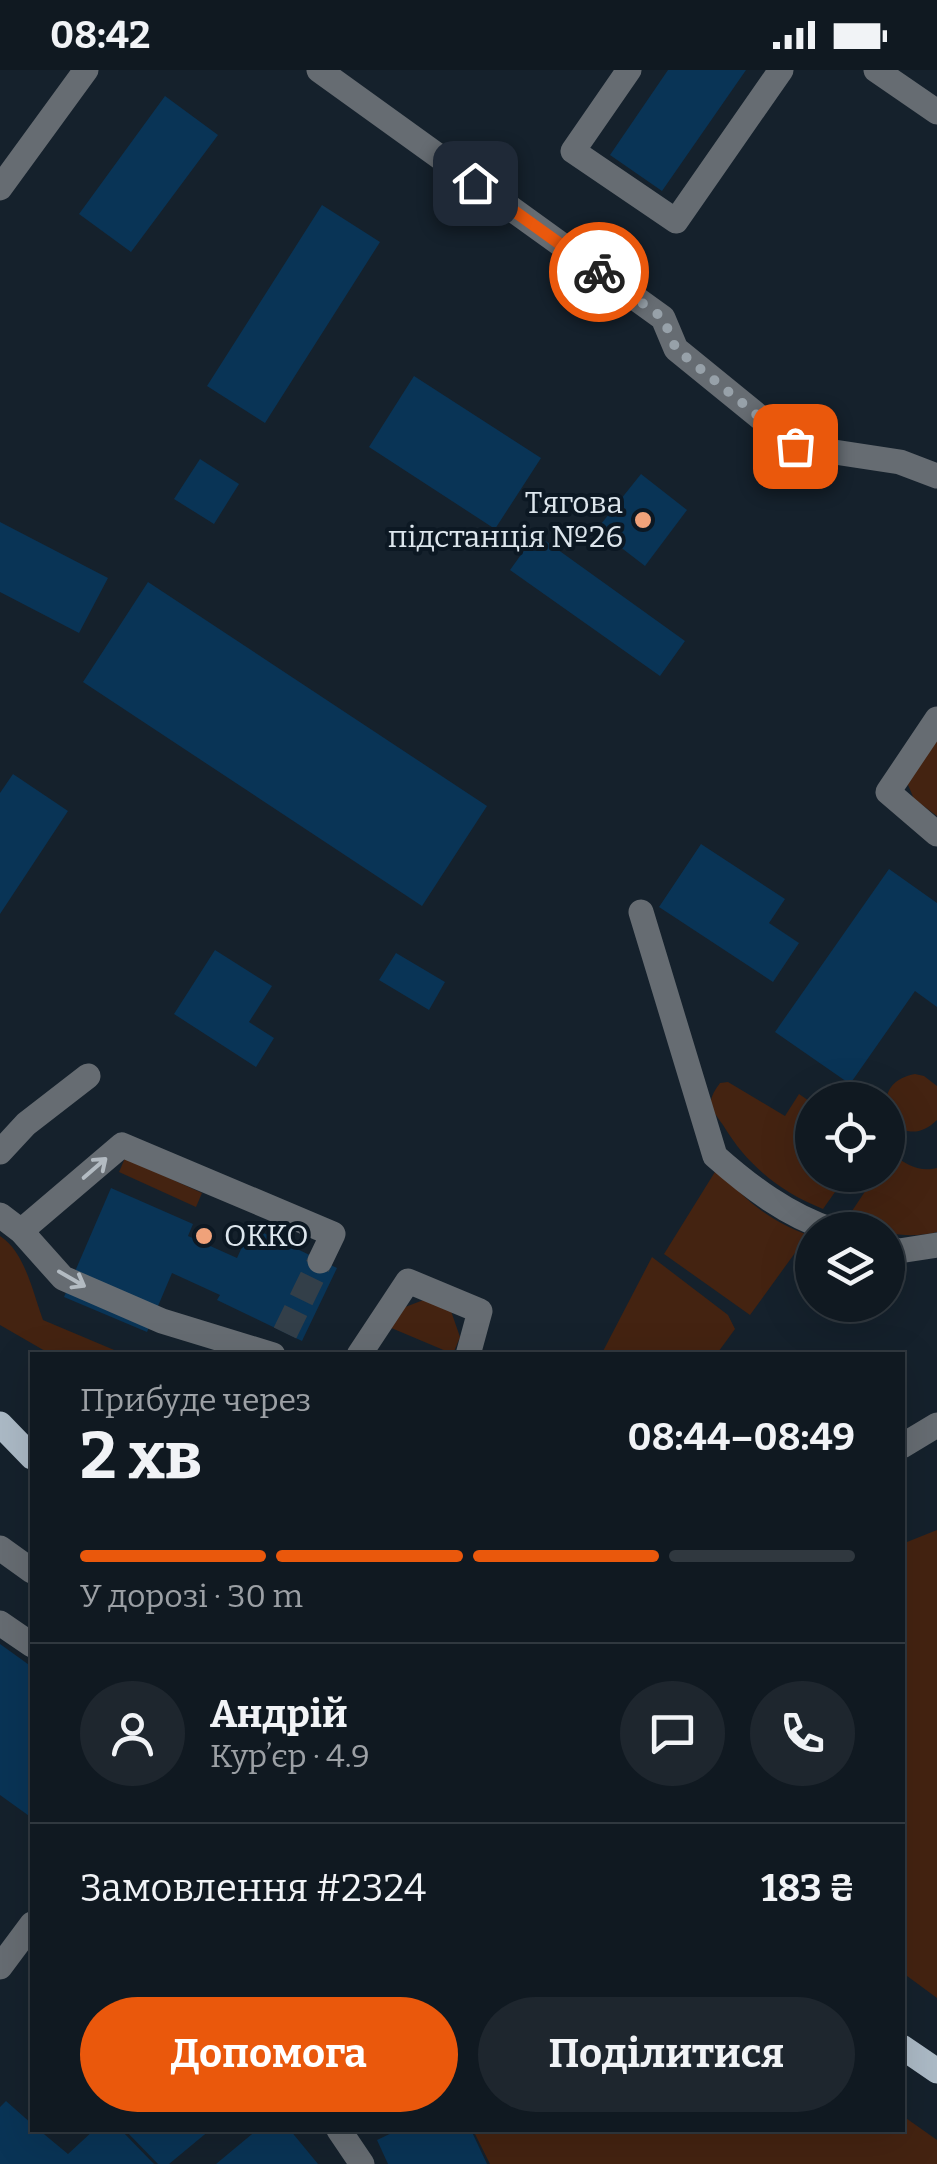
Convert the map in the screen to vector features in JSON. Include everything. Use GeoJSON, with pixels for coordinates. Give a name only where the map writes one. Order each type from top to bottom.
{"type":"FeatureCollection","features":[{"type":"Feature","properties":{"kind":"main road"},"geometry":{"type":"LineString","coordinates":[[2,1430],[30,1436]]}},
{"type":"Feature","properties":{"kind":"main road"},"geometry":{"type":"LineString","coordinates":[[2,1430],[30,1456]]}},
{"type":"Feature","properties":{"kind":"main road"},"geometry":{"type":"LineString","coordinates":[[905,2049],[937,2071]]}},
{"type":"Feature","properties":{"kind":"street"},"geometry":{"type":"LineString","coordinates":[[0,188],[86,70]]}},
{"type":"Feature","properties":{"kind":"street"},"geometry":{"type":"LineString","coordinates":[[318,70],[663,318],[676,349],[795,446],[900,462],[937,476]]}},
{"type":"Feature","properties":{"kind":"street"},"geometry":{"type":"LineString","coordinates":[[629,70],[573,151],[676,221],[781,70]]}},
{"type":"Feature","properties":{"kind":"street"},"geometry":{"type":"LineString","coordinates":[[876,70],[937,112]]}},
{"type":"Feature","properties":{"kind":"street"},"geometry":{"type":"LineString","coordinates":[[937,718],[888,792],[937,834]]}},
{"type":"Feature","properties":{"kind":"street"},"geometry":{"type":"LineString","coordinates":[[641,912],[715,1156],[743,1180],[795,1213]]}},
{"type":"Feature","properties":{"kind":"street"},"geometry":{"type":"LineString","coordinates":[[0,1152],[37,1114],[88,1076]]}},
{"type":"Feature","properties":{"kind":"street"},"geometry":{"type":"LineString","coordinates":[[21,1231],[122,1145],[333,1234],[320,1261]]}},
{"type":"Feature","properties":{"kind":"street"},"geometry":{"type":"LineString","coordinates":[[0,1215],[21,1231],[63,1278],[162,1321],[278,1348]]}},
{"type":"Feature","properties":{"kind":"street"},"geometry":{"type":"LineString","coordinates":[[905,1250],[937,1246]]}},
{"type":"Feature","properties":{"kind":"street"},"geometry":{"type":"LineString","coordinates":[[361,1352],[408,1281],[480,1311],[469,1352]]}},
{"type":"Feature","properties":{"kind":"street"},"geometry":{"type":"LineString","coordinates":[[905,1444],[937,1425]]}},
{"type":"Feature","properties":{"kind":"street"},"geometry":{"type":"LineString","coordinates":[[0,1548],[30,1569]]}},
{"type":"Feature","properties":{"kind":"street"},"geometry":{"type":"LineString","coordinates":[[0,1623],[30,1644]]}},
{"type":"Feature","properties":{"kind":"street"},"geometry":{"type":"LineString","coordinates":[[0,1968],[30,1927]]}},
{"type":"Feature","properties":{"kind":"street"},"geometry":{"type":"LineString","coordinates":[[340,2132],[362,2164]]}},
{"type":"Feature","properties":{"kind":"shaded area"},"geometry":{"type":"Polygon","coordinates":[[[937,731],[937,816],[914,799],[906,780],[937,731]]]}},
{"type":"Feature","properties":{"kind":"shaded area"},"geometry":{"type":"Polygon","coordinates":[[[915,1074],[937,1086],[937,1120],[922,1130],[905,1129],[905,1082],[898,1080],[915,1074]]]}},
{"type":"Feature","properties":{"kind":"shaded area"},"geometry":{"type":"Polygon","coordinates":[[[728,1082],[785,1116],[795,1100],[795,1192],[835,1192],[823,1209],[766,1176],[743,1153],[711,1105],[720,1083],[728,1082]]]}},
{"type":"Feature","properties":{"kind":"shaded area"},"geometry":{"type":"Polygon","coordinates":[[[125,1158],[202,1193],[196,1207],[119,1172],[125,1158]]]}},
{"type":"Feature","properties":{"kind":"shaded area"},"geometry":{"type":"Polygon","coordinates":[[[905,1163],[918,1168],[937,1168],[937,1232],[905,1234],[905,1212],[851,1212],[865,1192],[905,1192],[905,1163]]]}},
{"type":"Feature","properties":{"kind":"shaded area"},"geometry":{"type":"Polygon","coordinates":[[[718,1167],[758,1208],[795,1229],[795,1253],[750,1315],[664,1254],[718,1167]]]}},
{"type":"Feature","properties":{"kind":"shaded area"},"geometry":{"type":"Polygon","coordinates":[[[0,1236],[22,1262],[43,1320],[119,1352],[47,1352],[0,1325],[0,1236]]]}},
{"type":"Feature","properties":{"kind":"shaded area"},"geometry":{"type":"Polygon","coordinates":[[[652,1257],[728,1315],[735,1329],[718,1352],[603,1352],[652,1257]]]}},
{"type":"Feature","properties":{"kind":"shaded area"},"geometry":{"type":"Polygon","coordinates":[[[426,1299],[451,1311],[460,1337],[454,1352],[389,1327],[400,1309],[426,1299]]]}},
{"type":"Feature","properties":{"kind":"shaded area"},"geometry":{"type":"Polygon","coordinates":[[[937,1530],[937,1998],[905,1974],[905,1543],[937,1530]]]}},
{"type":"Feature","properties":{"kind":"shaded area"},"geometry":{"type":"Polygon","coordinates":[[[905,2117],[937,2140],[937,2164],[490,2164],[474,2132],[905,2132],[905,2117]]]}},
{"type":"Feature","properties":{"kind":"building"},"geometry":{"type":"Polygon","coordinates":[[[668,70],[746,70],[662,191],[610,155],[668,70]]]}},
{"type":"Feature","properties":{"kind":"building"},"geometry":{"type":"Polygon","coordinates":[[[165,96],[218,135],[131,252],[79,214],[165,96]]]}},
{"type":"Feature","properties":{"kind":"building"},"geometry":{"type":"Polygon","coordinates":[[[322,205],[380,242],[265,423],[207,386],[322,205]]]}},
{"type":"Feature","properties":{"kind":"building"},"geometry":{"type":"Polygon","coordinates":[[[414,376],[541,458],[495,529],[369,447],[414,376]]]}},
{"type":"Feature","properties":{"kind":"building"},"geometry":{"type":"Polygon","coordinates":[[[200,459],[239,484],[214,524],[174,499],[200,459]]]}},
{"type":"Feature","properties":{"kind":"building","name":"Тягова пiдстанцiя №26"},"geometry":{"type":"Polygon","coordinates":[[[641,474],[687,510],[645,566],[597,529],[641,474]]]}},
{"type":"Feature","properties":{"kind":"building"},"geometry":{"type":"Polygon","coordinates":[[[0,522],[108,578],[79,633],[0,592],[0,522]]]}},
{"type":"Feature","properties":{"kind":"building"},"geometry":{"type":"Polygon","coordinates":[[[536,534],[685,641],[660,676],[510,570],[536,534]]]}},
{"type":"Feature","properties":{"kind":"building"},"geometry":{"type":"Polygon","coordinates":[[[148,582],[487,806],[422,906],[83,682],[148,582]]]}},
{"type":"Feature","properties":{"kind":"building"},"geometry":{"type":"Polygon","coordinates":[[[13,774],[68,811],[0,914],[0,793],[13,774]]]}},
{"type":"Feature","properties":{"kind":"building"},"geometry":{"type":"Polygon","coordinates":[[[701,844],[785,899],[769,923],[799,943],[773,982],[659,907],[701,844]]]}},
{"type":"Feature","properties":{"kind":"building"},"geometry":{"type":"Polygon","coordinates":[[[889,869],[937,903],[937,1007],[915,991],[851,1082],[775,1032],[889,869]]]}},
{"type":"Feature","properties":{"kind":"building"},"geometry":{"type":"Polygon","coordinates":[[[215,950],[272,986],[249,1022],[274,1038],[256,1067],[174,1014],[215,950]]]}},
{"type":"Feature","properties":{"kind":"building"},"geometry":{"type":"Polygon","coordinates":[[[396,953],[445,982],[429,1010],[379,980],[396,953]]]}},
{"type":"Feature","properties":{"kind":"building"},"geometry":{"type":"Polygon","coordinates":[[[111,1188],[193,1224],[188,1236],[237,1258],[251,1227],[337,1268],[302,1341],[217,1300],[220,1295],[172,1273],[147,1332],[64,1297],[111,1188]]]}},
{"type":"Feature","properties":{"kind":"building"},"geometry":{"type":"Polygon","coordinates":[[[0,1644],[30,1666],[30,1817],[0,1795],[0,1644]]]}},
{"type":"Feature","properties":{"kind":"building"},"geometry":{"type":"Polygon","coordinates":[[[6,2101],[30,2122],[30,2132],[41,2132],[68,2154],[92,2132],[123,2132],[154,2164],[0,2164],[0,2107],[6,2101]]]}},
{"type":"Feature","properties":{"kind":"building"},"geometry":{"type":"Polygon","coordinates":[[[127,2132],[208,2132],[169,2164],[158,2164],[127,2132]]]}},
{"type":"Feature","properties":{"kind":"building"},"geometry":{"type":"Polygon","coordinates":[[[255,2132],[292,2132],[318,2164],[216,2164],[255,2132]]]}},
{"type":"Feature","properties":{"kind":"building"},"geometry":{"type":"Polygon","coordinates":[[[394,2132],[472,2132],[487,2164],[388,2164],[377,2140],[394,2132]]]}},
{"type":"Feature","properties":{"kind":"tunnel"},"geometry":{"type":"LineString","coordinates":[[285,1333],[320,1261]]}},
{"type":"Feature","properties":{"kind":"way so far"},"geometry":{"type":"LineString","coordinates":[[599,272],[663,318],[676,349],[795,446]]}},
{"type":"Feature","properties":{"kind":"place","name":"Тягова пiдстанцiя №26"},"geometry":{"type":"Point","coordinates":[643,520]}},
{"type":"Feature","properties":{"kind":"place","name":"ОККО"},"geometry":{"type":"Point","coordinates":[204,1236]}},
{"type":"Feature","properties":{"kind":"route"},"geometry":{"type":"LineString","coordinates":[[475,183],[599,272]]}}]}
